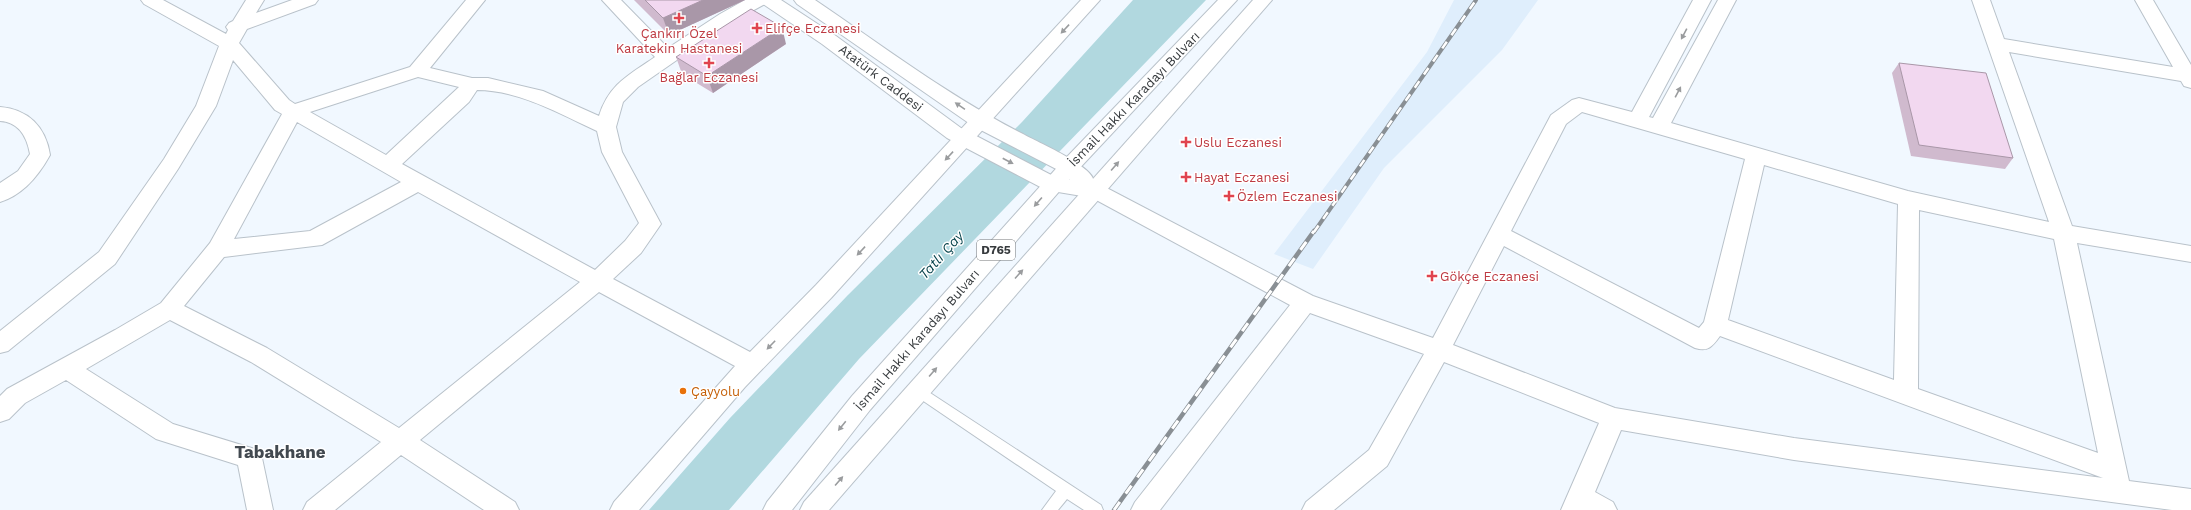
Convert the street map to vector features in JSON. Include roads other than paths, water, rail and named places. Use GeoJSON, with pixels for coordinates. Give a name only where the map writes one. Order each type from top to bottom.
{"type":"FeatureCollection","features":[{"type":"Feature","properties":{"kind":"main road"},"geometry":{"type":"LineString","coordinates":[[150,0],[221,40],[282,105],[597,281],[752,364]]}},
{"type":"Feature","properties":{"kind":"main road"},"geometry":{"type":"LineString","coordinates":[[240,25],[255,0]]}},
{"type":"Feature","properties":{"kind":"main road"},"geometry":{"type":"LineString","coordinates":[[0,344],[107,258],[171,164],[206,106],[221,40],[240,25],[309,0]]}},
{"type":"Feature","properties":{"kind":"main road"},"geometry":{"type":"LineString","coordinates":[[417,71],[476,0]]}},
{"type":"Feature","properties":{"kind":"main road"},"geometry":{"type":"LineString","coordinates":[[612,0],[667,58]]}},
{"type":"Feature","properties":{"kind":"main road"},"geometry":{"type":"LineString","coordinates":[[316,510],[597,281],[633,247],[650,224],[612,152],[606,127],[614,100],[631,83],[667,58],[726,18],[759,0]]}},
{"type":"Feature","properties":{"kind":"main road","name":"Atatürk Caddesi"},"geometry":{"type":"LineString","coordinates":[[769,0],[829,40],[948,128],[1053,185]]}},
{"type":"Feature","properties":{"kind":"main road","name":"Atatürk Caddesi"},"geometry":{"type":"LineString","coordinates":[[803,0],[986,123],[1069,167],[1094,190]]}},
{"type":"Feature","properties":{"kind":"main road"},"geometry":{"type":"LineString","coordinates":[[623,510],[752,364],[986,123],[1091,0]]}},
{"type":"Feature","properties":{"kind":"main road","name":"İsmail Hakkı Karadayı Bulvarı"},"geometry":{"type":"LineString","coordinates":[[776,510],[861,403],[1053,185],[1228,0]]}},
{"type":"Feature","properties":{"kind":"main road","name":"D765"},"geometry":{"type":"LineString","coordinates":[[813,510],[1263,0]]}},
{"type":"Feature","properties":{"kind":"main road"},"geometry":{"type":"LineString","coordinates":[[1638,119],[1702,0]]}},
{"type":"Feature","properties":{"kind":"main road"},"geometry":{"type":"LineString","coordinates":[[1659,126],[1727,0]]}},
{"type":"Feature","properties":{"kind":"main road"},"geometry":{"type":"LineString","coordinates":[[1980,0],[2064,234],[2116,480]]}},
{"type":"Feature","properties":{"kind":"main road"},"geometry":{"type":"LineString","coordinates":[[2144,0],[2190,79]]}},
{"type":"Feature","properties":{"kind":"main road"},"geometry":{"type":"LineString","coordinates":[[1996,44],[2190,79]]}},
{"type":"Feature","properties":{"kind":"main road"},"geometry":{"type":"LineString","coordinates":[[0,412],[16,396],[123,337],[169,309],[218,249],[293,111],[417,71],[472,84],[488,84],[536,96],[606,127]]}},
{"type":"Feature","properties":{"kind":"main road"},"geometry":{"type":"LineString","coordinates":[[388,165],[462,97],[472,84]]}},
{"type":"Feature","properties":{"kind":"main road"},"geometry":{"type":"LineString","coordinates":[[1315,510],[1378,458],[1439,350],[1558,120],[1579,105],[1638,119],[1756,156],[1909,199],[2064,234],[2191,254]]}},
{"type":"Feature","properties":{"kind":"main road"},"geometry":{"type":"LineString","coordinates":[[0,114],[20,120],[27,125],[34,133],[40,145],[40,155],[25,176],[0,194]]}},
{"type":"Feature","properties":{"kind":"main road"},"geometry":{"type":"LineString","coordinates":[[1499,234],[1703,341],[1715,325],[1756,156]]}},
{"type":"Feature","properties":{"kind":"main road"},"geometry":{"type":"LineString","coordinates":[[218,249],[314,239],[418,182]]}},
{"type":"Feature","properties":{"kind":"main road"},"geometry":{"type":"LineString","coordinates":[[1053,185],[1094,190],[1304,302],[1439,350],[1614,418],[1794,449],[2116,480]]}},
{"type":"Feature","properties":{"kind":"main road"},"geometry":{"type":"LineString","coordinates":[[1906,394],[1909,199]]}},
{"type":"Feature","properties":{"kind":"main road"},"geometry":{"type":"LineString","coordinates":[[1144,510],[1304,302]]}},
{"type":"Feature","properties":{"kind":"main road"},"geometry":{"type":"LineString","coordinates":[[169,309],[259,355],[400,441],[506,510]]}},
{"type":"Feature","properties":{"kind":"main road"},"geometry":{"type":"LineString","coordinates":[[1715,325],[1906,394],[2116,480],[2191,501]]}},
{"type":"Feature","properties":{"kind":"main road"},"geometry":{"type":"LineString","coordinates":[[66,368],[165,432],[250,458],[260,510]]}},
{"type":"Feature","properties":{"kind":"main road"},"geometry":{"type":"LineString","coordinates":[[1604,510],[1576,504],[1614,418]]}},
{"type":"Feature","properties":{"kind":"lane"},"geometry":{"type":"LineString","coordinates":[[918,390],[1096,510]]}},
{"type":"Feature","properties":{"kind":"lane"},"geometry":{"type":"LineString","coordinates":[[1049,510],[1066,490]]}},
{"type":"Feature","properties":{"kind":"water","name":"Tatlı Çay"},"geometry":{"type":"Polygon","coordinates":[[[1133,0],[1206,0],[859,359],[729,510],[649,510],[730,418],[847,296],[1022,122],[1133,0]]]}},
{"type":"Feature","properties":{"kind":"railway"},"geometry":{"type":"LineString","coordinates":[[1314,232],[1476,0]]}},
{"type":"Feature","properties":{"kind":"railway"},"geometry":{"type":"LineString","coordinates":[[1114,510],[1314,231]]}},
{"type":"Feature","properties":{"kind":"place","name":"Çankırı Özel Karatekin Hastanesi"},"geometry":{"type":"Point","coordinates":[679,18]}},
{"type":"Feature","properties":{"kind":"place","name":"Elifçe Eczanesi"},"geometry":{"type":"Point","coordinates":[757,28]}},
{"type":"Feature","properties":{"kind":"place","name":"Bağlar Eczanesi"},"geometry":{"type":"Point","coordinates":[709,63]}},
{"type":"Feature","properties":{"kind":"place","name":"Uslu Eczanesi"},"geometry":{"type":"Point","coordinates":[1186,142]}},
{"type":"Feature","properties":{"kind":"place","name":"Hayat Eczanesi"},"geometry":{"type":"Point","coordinates":[1186,177]}},
{"type":"Feature","properties":{"kind":"place","name":"Özlem Eczanesi"},"geometry":{"type":"Point","coordinates":[1229,196]}},
{"type":"Feature","properties":{"kind":"place","name":"Gökçe Eczanesi"},"geometry":{"type":"Point","coordinates":[1432,276]}},
{"type":"Feature","properties":{"kind":"place","name":"Çayyolu"},"geometry":{"type":"Point","coordinates":[683,391]}},
{"type":"Feature","properties":{"kind":"district","name":"Tabakhane"},"geometry":{"type":"Point","coordinates":[280,452]}}]}
